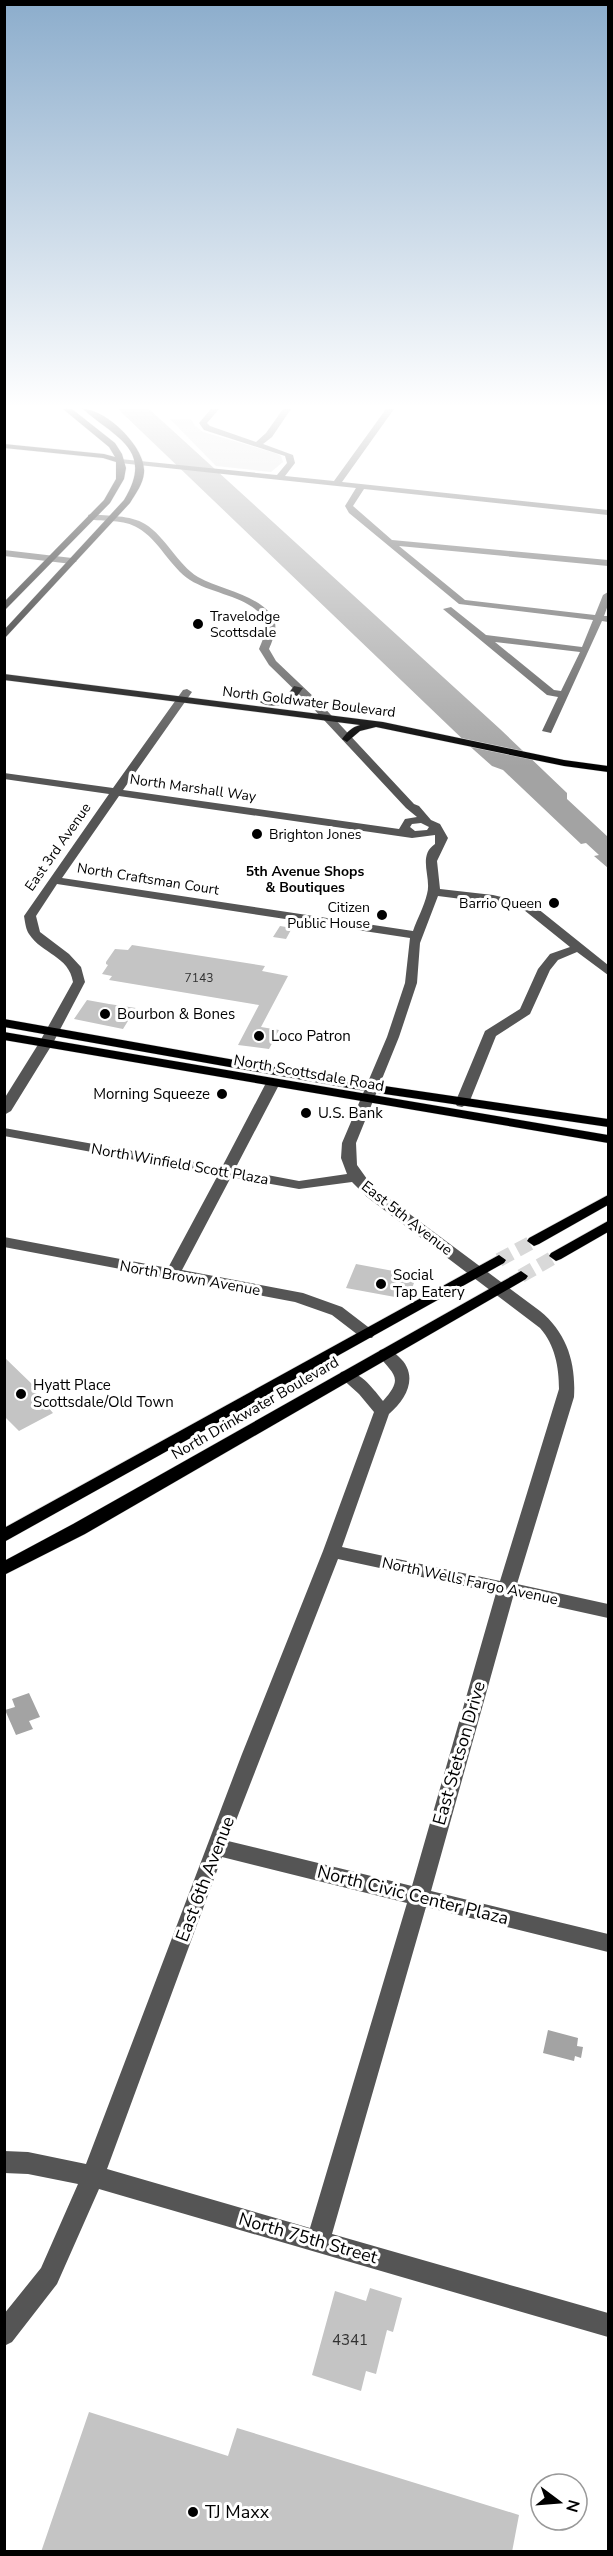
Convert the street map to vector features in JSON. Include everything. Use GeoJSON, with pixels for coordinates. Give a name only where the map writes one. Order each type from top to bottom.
{"type":"FeatureCollection","features":[{"type":"Feature","properties":{"kind":"main road"},"geometry":{"type":"LineString","coordinates":[[4,608],[81,528]]}},
{"type":"Feature","properties":{"kind":"main road"},"geometry":{"type":"LineString","coordinates":[[4,636],[102,528]]}},
{"type":"Feature","properties":{"kind":"main road","name":"North Goldwater Boulevard"},"geometry":{"type":"LineString","coordinates":[[4,668],[328,719],[383,725],[463,740],[530,756],[609,769]]}},
{"type":"Feature","properties":{"kind":"main road","name":"North Goldwater Boulevard"},"geometry":{"type":"LineString","coordinates":[[4,677],[184,697],[265,702],[400,718],[609,759]]}},
{"type":"Feature","properties":{"kind":"main road"},"geometry":{"type":"LineString","coordinates":[[265,702],[290,700],[297,695],[298,688]]}},
{"type":"Feature","properties":{"kind":"main road"},"geometry":{"type":"LineString","coordinates":[[347,739],[357,729],[383,725]]}},
{"type":"Feature","properties":{"kind":"main road","name":"North Scottsdale Road"},"geometry":{"type":"LineString","coordinates":[[4,1023],[49,1037],[273,1083],[462,1102],[609,1123]]}},
{"type":"Feature","properties":{"kind":"main road","name":"North Scottsdale Road"},"geometry":{"type":"LineString","coordinates":[[4,1036],[49,1037],[609,1139]]}},
{"type":"Feature","properties":{"kind":"main road"},"geometry":{"type":"LineString","coordinates":[[534,1241],[609,1199]]}},
{"type":"Feature","properties":{"kind":"main road"},"geometry":{"type":"LineString","coordinates":[[556,1256],[609,1226]]}},
{"type":"Feature","properties":{"kind":"main road","name":"North Drinkwater Boulevard"},"geometry":{"type":"LineString","coordinates":[[4,1536],[499,1260]]}},
{"type":"Feature","properties":{"kind":"main road","name":"North Drinkwater Boulevard"},"geometry":{"type":"LineString","coordinates":[[4,1569],[522,1276]]}},
{"type":"Feature","properties":{"kind":"street"},"geometry":{"type":"LineString","coordinates":[[144,528],[200,583],[260,610],[270,622],[265,653],[410,806],[431,824],[431,833],[416,835]]}},
{"type":"Feature","properties":{"kind":"street"},"geometry":{"type":"LineString","coordinates":[[372,528],[462,602],[604,619]]}},
{"type":"Feature","properties":{"kind":"street"},"geometry":{"type":"LineString","coordinates":[[389,542],[609,563]]}},
{"type":"Feature","properties":{"kind":"street"},"geometry":{"type":"LineString","coordinates":[[4,553],[72,561]]}},
{"type":"Feature","properties":{"kind":"street"},"geometry":{"type":"LineString","coordinates":[[547,731],[586,650],[604,619],[609,595]]}},
{"type":"Feature","properties":{"kind":"street"},"geometry":{"type":"LineString","coordinates":[[447,609],[551,693],[565,695]]}},
{"type":"Feature","properties":{"kind":"street"},"geometry":{"type":"LineString","coordinates":[[483,638],[586,650]]}},
{"type":"Feature","properties":{"kind":"street","name":"East 3rd Avenue"},"geometry":{"type":"LineString","coordinates":[[4,1111],[76,991],[79,982],[77,970],[73,965],[40,939],[32,927],[33,910],[184,697]]}},
{"type":"Feature","properties":{"kind":"street","name":"North Marshall Way"},"geometry":{"type":"LineString","coordinates":[[4,776],[416,835]]}},
{"type":"Feature","properties":{"kind":"street"},"geometry":{"type":"LineString","coordinates":[[410,806],[404,830],[416,835],[434,850]]}},
{"type":"Feature","properties":{"kind":"street","name":"North Marshall Way"},"geometry":{"type":"LineString","coordinates":[[377,829],[407,822],[431,824]]}},
{"type":"Feature","properties":{"kind":"street","name":"East 5th Avenue"},"geometry":{"type":"LineString","coordinates":[[431,824],[442,838],[440,846],[434,850],[430,865],[434,892],[417,935],[411,983],[393,1037],[347,1150],[347,1158],[364,1188],[478,1272]]}},
{"type":"Feature","properties":{"kind":"street","name":"North Craftsman Court"},"geometry":{"type":"LineString","coordinates":[[54,880],[417,935]]}},
{"type":"Feature","properties":{"kind":"street"},"geometry":{"type":"LineString","coordinates":[[434,892],[502,900],[528,906],[577,948],[609,971]]}},
{"type":"Feature","properties":{"kind":"street"},"geometry":{"type":"LineString","coordinates":[[462,1102],[490,1034],[525,1011],[544,969],[555,957],[577,948]]}},
{"type":"Feature","properties":{"kind":"street"},"geometry":{"type":"LineString","coordinates":[[172,1275],[273,1083]]}},
{"type":"Feature","properties":{"kind":"street","name":"North Winfield Scott Plaza"},"geometry":{"type":"LineString","coordinates":[[4,1132],[299,1185],[312,1185],[356,1177]]}},
{"type":"Feature","properties":{"kind":"street","name":"North Brown Avenue"},"geometry":{"type":"LineString","coordinates":[[4,1242],[318,1303],[337,1311],[367,1334]]}},
{"type":"Feature","properties":{"kind":"street"},"geometry":{"type":"LineString","coordinates":[[478,1272],[501,1288]]}},
{"type":"Feature","properties":{"kind":"street","name":"East Stetson Drive"},"geometry":{"type":"LineString","coordinates":[[318,2241],[507,1590],[566,1397],[568,1378],[553,1334],[501,1288]]}},
{"type":"Feature","properties":{"kind":"street","name":"East 6th Avenue"},"geometry":{"type":"LineString","coordinates":[[4,2334],[49,2276],[93,2176],[332,1551],[382,1411],[392,1404],[401,1381],[402,1372],[386,1354]]}},
{"type":"Feature","properties":{"kind":"street"},"geometry":{"type":"LineString","coordinates":[[347,1376],[365,1390],[382,1411]]}},
{"type":"Feature","properties":{"kind":"street","name":"North Wells Fargo Avenue"},"geometry":{"type":"LineString","coordinates":[[332,1551],[609,1611]]}},
{"type":"Feature","properties":{"kind":"street","name":"North Civic Center Plaza"},"geometry":{"type":"LineString","coordinates":[[217,1847],[609,1943]]}},
{"type":"Feature","properties":{"kind":"street","name":"North 75th Street"},"geometry":{"type":"LineString","coordinates":[[4,2162],[28,2163],[93,2176],[609,2325]]}},
{"type":"Feature","properties":{"kind":"shaded area"},"geometry":{"type":"Polygon","coordinates":[[[243,528],[280,528],[500,729],[567,793],[567,799],[608,837],[608,868],[594,856],[599,855],[586,843],[581,844],[503,770],[492,766],[243,528]]]}},
{"type":"Feature","properties":{"kind":"shaded area"},"geometry":{"type":"Polygon","coordinates":[[[29,1693],[40,1717],[29,1721],[33,1729],[16,1735],[5,1710],[15,1707],[12,1699],[29,1693]]]}},
{"type":"Feature","properties":{"kind":"shaded area"},"geometry":{"type":"Polygon","coordinates":[[[548,2030],[578,2038],[577,2046],[583,2047],[581,2058],[575,2056],[574,2061],[543,2053],[548,2030]]]}},
{"type":"Feature","properties":{"kind":"building"},"geometry":{"type":"Polygon","coordinates":[[[280,926],[292,928],[286,939],[273,937],[280,926]]]}},
{"type":"Feature","properties":{"kind":"building"},"geometry":{"type":"Polygon","coordinates":[[[132,945],[265,966],[262,971],[288,976],[261,1027],[279,1030],[269,1049],[238,1045],[259,1005],[109,980],[112,976],[102,974],[108,965],[106,962],[115,949],[128,950],[132,945]]]}},
{"type":"Feature","properties":{"kind":"building","name":"Bourbon & Bones"},"geometry":{"type":"Polygon","coordinates":[[[87,1000],[136,1008],[123,1029],[74,1019],[87,1000]]]}},
{"type":"Feature","properties":{"kind":"building","name":"Social Tap Eatery"},"geometry":{"type":"Polygon","coordinates":[[[356,1264],[404,1273],[402,1277],[415,1280],[410,1294],[397,1291],[395,1297],[346,1288],[356,1264]]]}},
{"type":"Feature","properties":{"kind":"building","name":"Hyatt Place Scottsdale/Old Town"},"geometry":{"type":"Polygon","coordinates":[[[4,1357],[34,1386],[31,1387],[53,1413],[19,1431],[4,1416],[4,1357]]]}},
{"type":"Feature","properties":{"kind":"building"},"geometry":{"type":"Polygon","coordinates":[[[370,2288],[402,2298],[393,2332],[387,2330],[376,2374],[366,2371],[361,2391],[312,2375],[335,2291],[366,2301],[370,2288]]]}},
{"type":"Feature","properties":{"kind":"building","name":"TJ Maxx"},"geometry":{"type":"Polygon","coordinates":[[[89,2412],[228,2456],[237,2428],[519,2515],[512,2552],[41,2552],[89,2412]]]}},
{"type":"Feature","properties":{"kind":"tunnel"},"geometry":{"type":"LineString","coordinates":[[499,1260],[534,1241]]}},
{"type":"Feature","properties":{"kind":"tunnel"},"geometry":{"type":"LineString","coordinates":[[521,1276],[556,1256]]}},
{"type":"Feature","properties":{"kind":"place","name":"Travelodge Scottsdale"},"geometry":{"type":"Point","coordinates":[198,624]}},
{"type":"Feature","properties":{"kind":"place","name":"Brighton Jones"},"geometry":{"type":"Point","coordinates":[257,834]}},
{"type":"Feature","properties":{"kind":"place","name":"Barrio Queen"},"geometry":{"type":"Point","coordinates":[554,903]}},
{"type":"Feature","properties":{"kind":"place","name":"Citizen Public House"},"geometry":{"type":"Point","coordinates":[382,915]}},
{"type":"Feature","properties":{"kind":"place","name":"Bourbon & Bones"},"geometry":{"type":"Point","coordinates":[105,1014]}},
{"type":"Feature","properties":{"kind":"place","name":"Loco Patron"},"geometry":{"type":"Point","coordinates":[259,1036]}},
{"type":"Feature","properties":{"kind":"place","name":"Morning Squeeze"},"geometry":{"type":"Point","coordinates":[222,1094]}},
{"type":"Feature","properties":{"kind":"place","name":"U.S. Bank"},"geometry":{"type":"Point","coordinates":[306,1113]}},
{"type":"Feature","properties":{"kind":"place","name":"Social Tap Eatery"},"geometry":{"type":"Point","coordinates":[381,1284]}},
{"type":"Feature","properties":{"kind":"place","name":"Hyatt Place Scottsdale/Old Town"},"geometry":{"type":"Point","coordinates":[21,1394]}},
{"type":"Feature","properties":{"kind":"place","name":"TJ Maxx"},"geometry":{"type":"Point","coordinates":[193,2512]}},
{"type":"Feature","properties":{"kind":"district","name":"5th Avenue Shops & Boutiques"},"geometry":{"type":"Point","coordinates":[305,880]}}]}
